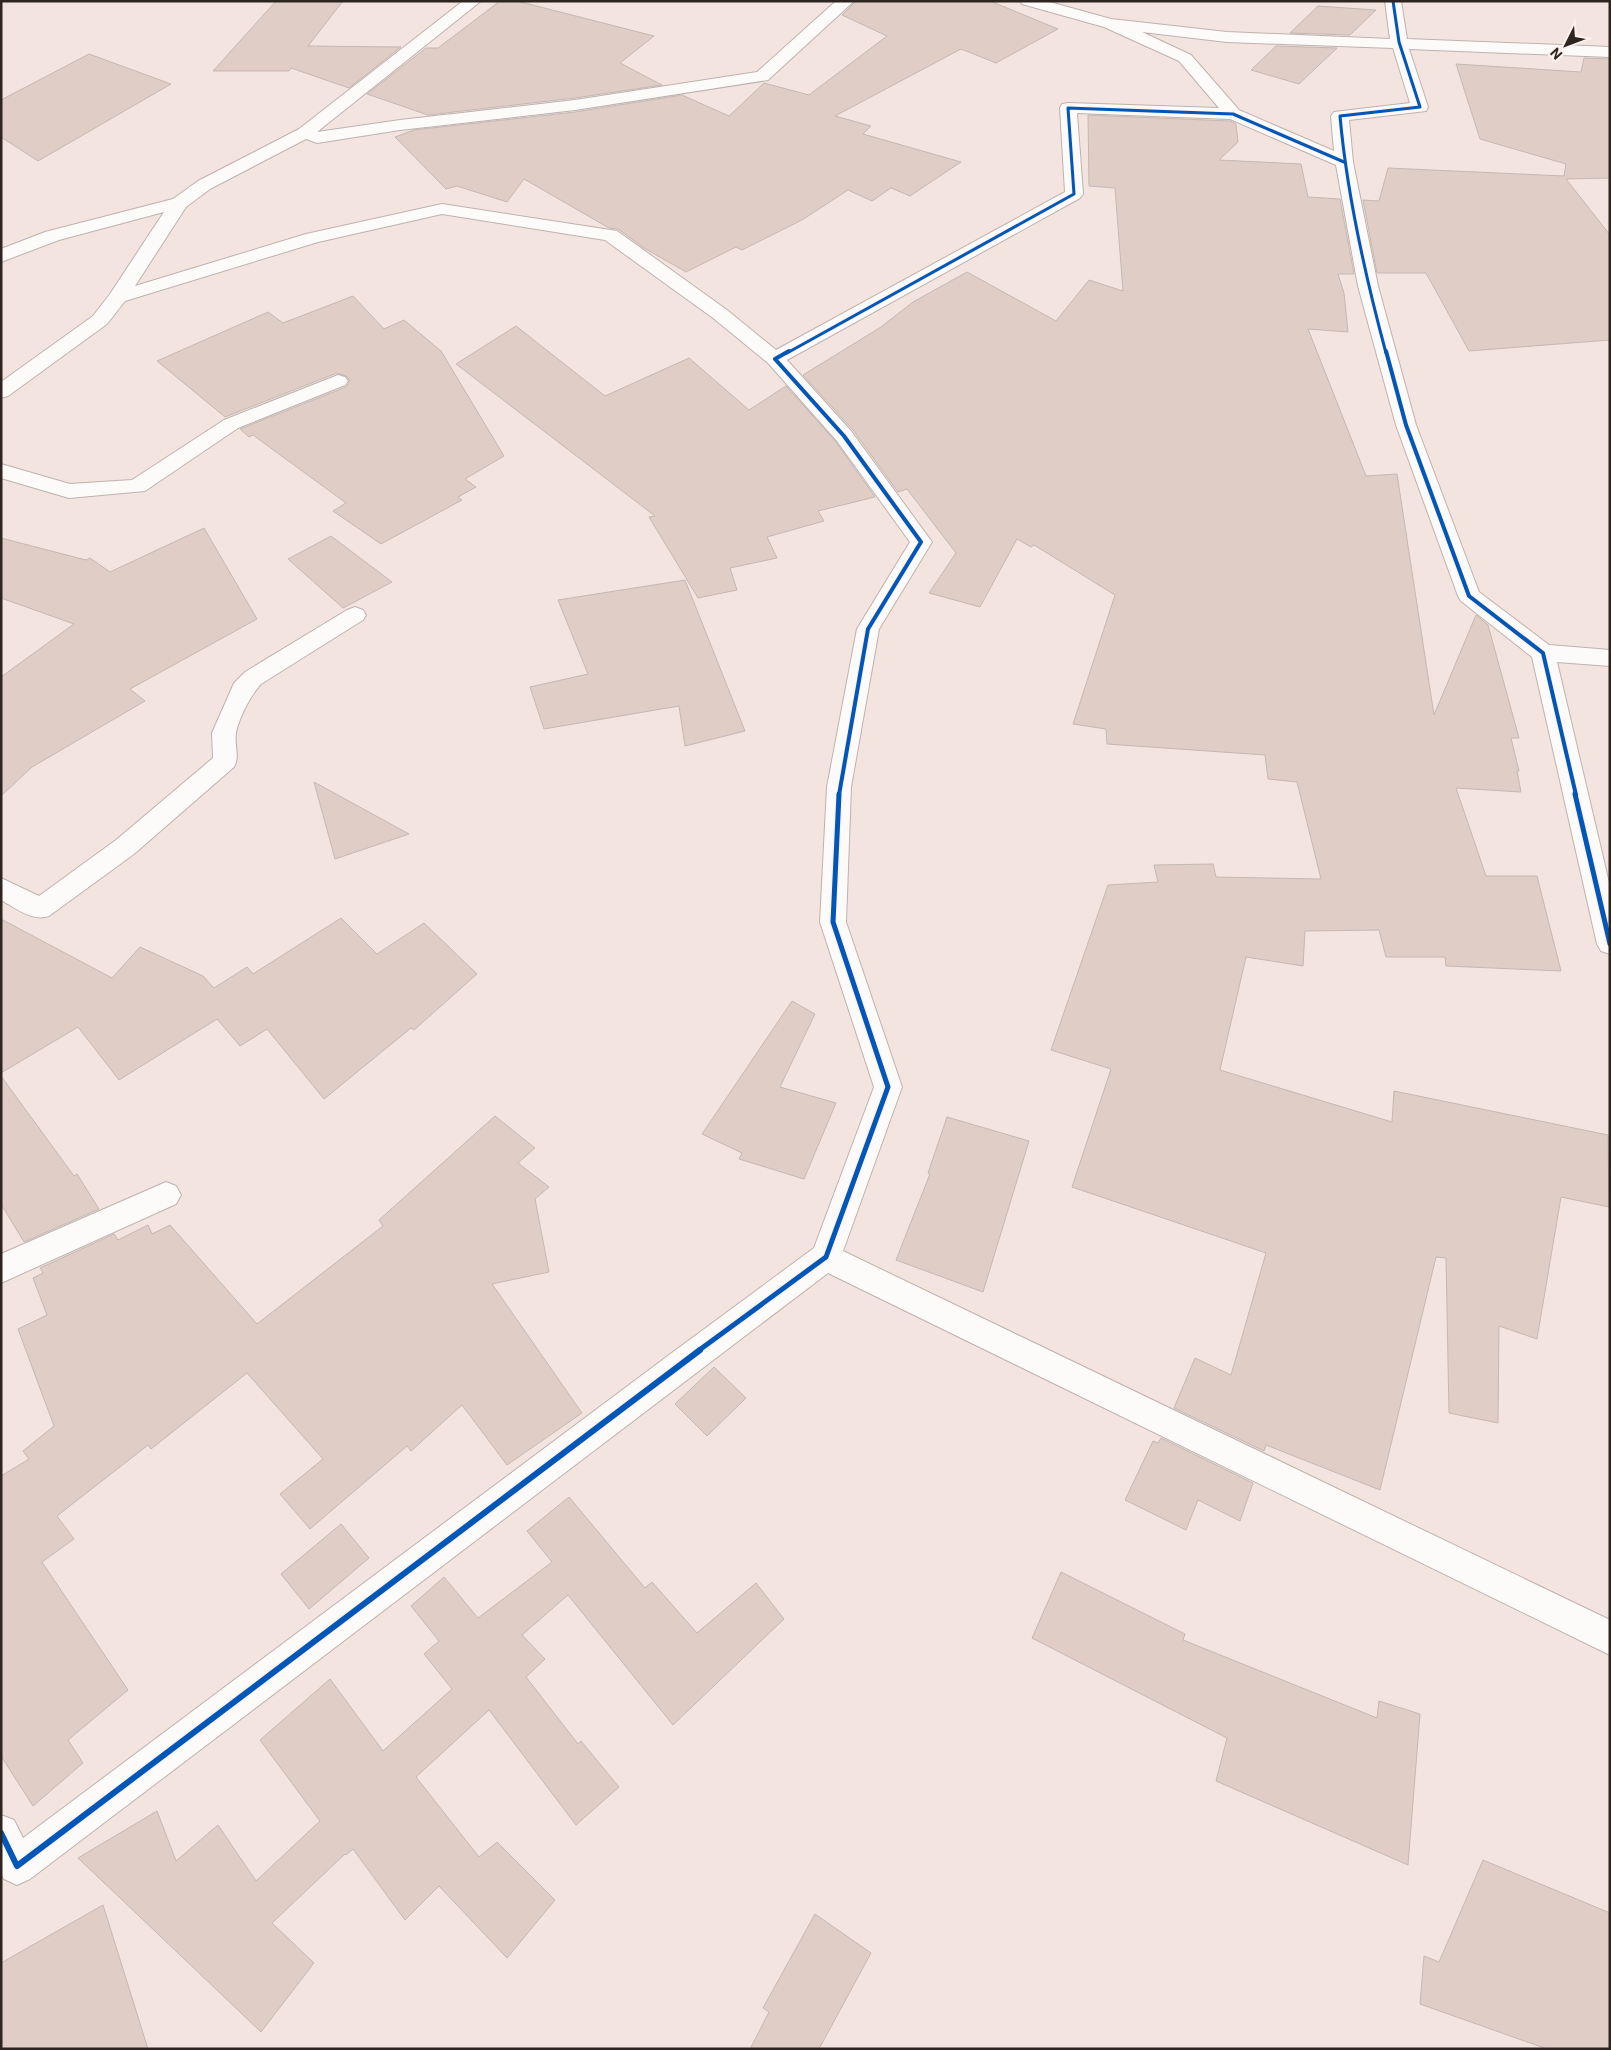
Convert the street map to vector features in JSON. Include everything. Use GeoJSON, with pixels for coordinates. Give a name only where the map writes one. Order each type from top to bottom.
{"type":"FeatureCollection","features":[{"type":"Feature","properties":{"kind":"street"},"geometry":{"type":"LineString","coordinates":[[1,392],[100,320],[118,297],[179,204],[204,186],[304,133],[474,1]]}},
{"type":"Feature","properties":{"kind":"street"},"geometry":{"type":"LineString","coordinates":[[304,133],[317,138],[400,125],[574,105],[762,76],[846,1]]}},
{"type":"Feature","properties":{"kind":"street"},"geometry":{"type":"LineString","coordinates":[[1028,1],[1110,24],[1185,58],[1233,114]]}},
{"type":"Feature","properties":{"kind":"street"},"geometry":{"type":"LineString","coordinates":[[1393,1],[1399,42],[1420,107],[1340,116],[1344,162],[1368,286],[1406,425],[1469,596],[1543,653],[1610,658]]}},
{"type":"Feature","properties":{"kind":"street"},"geometry":{"type":"LineString","coordinates":[[1110,24],[1227,37],[1399,42],[1610,52]]}},
{"type":"Feature","properties":{"kind":"street"},"geometry":{"type":"LineString","coordinates":[[776,359],[1074,194],[1068,108],[1233,114],[1344,162]]}},
{"type":"Feature","properties":{"kind":"street"},"geometry":{"type":"LineString","coordinates":[[1,256],[52,236],[179,204]]}},
{"type":"Feature","properties":{"kind":"street"},"geometry":{"type":"LineString","coordinates":[[1,1833],[17,1866],[672,1371],[826,1257],[888,1087],[833,922],[839,787],[868,629],[921,542],[844,436],[776,359],[720,314],[610,235],[442,209],[313,238],[118,297]]}},
{"type":"Feature","properties":{"kind":"street"},"geometry":{"type":"LineString","coordinates":[[1,471],[69,491],[137,486],[231,424],[338,381]]}},
{"type":"Feature","properties":{"kind":"street"},"geometry":{"type":"LineString","coordinates":[[1,888],[40,909],[125,847],[225,761],[224,733],[242,689],[253,678],[355,615]]}},
{"type":"Feature","properties":{"kind":"street"},"geometry":{"type":"LineString","coordinates":[[1543,653],[1610,944]]}},
{"type":"Feature","properties":{"kind":"street"},"geometry":{"type":"LineString","coordinates":[[1,1269],[166,1195]]}},
{"type":"Feature","properties":{"kind":"street"},"geometry":{"type":"LineString","coordinates":[[826,1257],[1610,1638]]}},
{"type":"Feature","properties":{"kind":"building"},"geometry":{"type":"Polygon","coordinates":[[[276,1],[343,1],[308,46],[401,47],[349,88],[291,68],[289,71],[213,71],[276,1]]]}},
{"type":"Feature","properties":{"kind":"building"},"geometry":{"type":"Polygon","coordinates":[[[500,1],[517,1],[654,36],[620,63],[662,85],[575,98],[428,115],[367,94],[426,48],[438,48],[500,1]]]}},
{"type":"Feature","properties":{"kind":"building"},"geometry":{"type":"Polygon","coordinates":[[[856,1],[990,1],[1058,29],[996,63],[961,49],[835,116],[871,126],[863,134],[961,162],[910,196],[891,188],[872,201],[848,190],[802,220],[742,250],[736,247],[686,272],[644,248],[618,229],[609,228],[524,179],[507,202],[457,186],[446,189],[395,137],[414,130],[575,112],[682,95],[729,116],[764,83],[809,95],[887,36],[842,15],[856,1]]]}},
{"type":"Feature","properties":{"kind":"building"},"geometry":{"type":"Polygon","coordinates":[[[1318,6],[1376,10],[1350,35],[1290,33],[1318,6]]]}},
{"type":"Feature","properties":{"kind":"building"},"geometry":{"type":"Polygon","coordinates":[[[1276,46],[1337,48],[1299,84],[1251,70],[1276,46]]]}},
{"type":"Feature","properties":{"kind":"building"},"geometry":{"type":"Polygon","coordinates":[[[89,54],[171,84],[38,161],[1,137],[1,100],[89,54]]]}},
{"type":"Feature","properties":{"kind":"building"},"geometry":{"type":"Polygon","coordinates":[[[1584,58],[1610,59],[1610,178],[1566,179],[1610,235],[1610,340],[1469,351],[1426,273],[1377,273],[1363,200],[1379,201],[1388,168],[1564,176],[1566,164],[1480,139],[1456,64],[1581,72],[1584,58]]]}},
{"type":"Feature","properties":{"kind":"building"},"geometry":{"type":"Polygon","coordinates":[[[1088,115],[1230,121],[1236,124],[1238,142],[1219,160],[1301,164],[1308,197],[1340,199],[1354,274],[1338,274],[1344,293],[1348,332],[1308,329],[1366,476],[1397,474],[1434,715],[1476,615],[1488,625],[1519,738],[1511,738],[1519,771],[1517,771],[1521,792],[1456,788],[1486,876],[1537,876],[1561,971],[1446,966],[1445,957],[1386,957],[1379,930],[1305,931],[1303,966],[1246,957],[1220,1070],[1392,1122],[1394,1091],[1608,1135],[1609,1207],[1561,1197],[1537,1339],[1499,1326],[1498,1423],[1449,1413],[1446,1258],[1436,1257],[1380,1490],[1266,1445],[1264,1451],[1174,1408],[1195,1358],[1231,1375],[1266,1253],[1072,1187],[1111,1069],[1051,1050],[1108,885],[1158,882],[1154,865],[1213,864],[1216,877],[1321,879],[1297,782],[1268,779],[1265,755],[1107,744],[1106,729],[1073,724],[1115,595],[1034,545],[1031,547],[1017,539],[980,607],[929,593],[956,553],[907,489],[898,492],[853,430],[803,375],[881,327],[913,302],[967,272],[1056,321],[1089,280],[1123,291],[1115,188],[1089,186],[1088,115]]]}},
{"type":"Feature","properties":{"kind":"building"},"geometry":{"type":"Polygon","coordinates":[[[353,296],[384,329],[404,320],[441,351],[504,456],[465,479],[476,487],[458,497],[462,500],[381,544],[333,511],[346,503],[253,435],[249,437],[240,429],[346,387],[350,381],[346,376],[337,373],[225,417],[157,361],[268,312],[283,323],[353,296]]]}},
{"type":"Feature","properties":{"kind":"building"},"geometry":{"type":"Polygon","coordinates":[[[516,326],[605,396],[689,358],[749,410],[786,386],[836,442],[875,497],[818,511],[824,521],[767,537],[777,558],[730,568],[737,590],[698,598],[649,517],[655,516],[456,364],[516,326]]]}},
{"type":"Feature","properties":{"kind":"building"},"geometry":{"type":"Polygon","coordinates":[[[204,528],[257,619],[130,689],[145,701],[32,767],[1,796],[1,677],[74,624],[1,598],[1,538],[86,560],[90,558],[110,572],[204,528]]]}},
{"type":"Feature","properties":{"kind":"building"},"geometry":{"type":"Polygon","coordinates":[[[331,536],[392,582],[343,608],[288,559],[331,536]]]}},
{"type":"Feature","properties":{"kind":"building"},"geometry":{"type":"Polygon","coordinates":[[[685,580],[745,731],[685,746],[679,706],[544,729],[530,687],[588,674],[558,600],[685,580]]]}},
{"type":"Feature","properties":{"kind":"building"},"geometry":{"type":"Polygon","coordinates":[[[314,782],[409,834],[335,859],[314,782]]]}},
{"type":"Feature","properties":{"kind":"building"},"geometry":{"type":"Polygon","coordinates":[[[341,918],[377,954],[424,923],[477,974],[414,1030],[411,1028],[324,1099],[267,1029],[240,1046],[217,1019],[119,1080],[78,1027],[1,1073],[1,919],[112,978],[140,947],[203,976],[214,988],[247,967],[253,974],[341,918]]]}},
{"type":"Feature","properties":{"kind":"building"},"geometry":{"type":"Polygon","coordinates":[[[792,1001],[815,1014],[780,1087],[836,1103],[804,1179],[739,1159],[742,1153],[702,1134],[792,1001]]]}},
{"type":"Feature","properties":{"kind":"building"},"geometry":{"type":"Polygon","coordinates":[[[1,1076],[74,1176],[77,1174],[99,1209],[24,1242],[1,1204],[1,1076]]]}},
{"type":"Feature","properties":{"kind":"building"},"geometry":{"type":"Polygon","coordinates":[[[495,1116],[535,1148],[518,1163],[549,1187],[535,1199],[549,1272],[492,1284],[582,1413],[507,1465],[462,1405],[411,1451],[407,1446],[310,1529],[280,1494],[323,1459],[247,1373],[151,1449],[148,1445],[57,1516],[74,1539],[42,1562],[128,1690],[68,1740],[83,1763],[33,1806],[1,1756],[1,1476],[29,1459],[23,1451],[54,1426],[18,1329],[47,1315],[33,1278],[43,1273],[40,1268],[114,1234],[118,1240],[148,1225],[152,1234],[170,1225],[257,1324],[383,1226],[379,1220],[495,1116]]]}},
{"type":"Feature","properties":{"kind":"building"},"geometry":{"type":"Polygon","coordinates":[[[947,1117],[1029,1141],[983,1292],[896,1260],[930,1174],[928,1173],[947,1117]]]}},
{"type":"Feature","properties":{"kind":"building"},"geometry":{"type":"Polygon","coordinates":[[[714,1367],[746,1398],[707,1436],[675,1404],[714,1367]]]}},
{"type":"Feature","properties":{"kind":"building"},"geometry":{"type":"Polygon","coordinates":[[[1161,1438],[1253,1483],[1240,1521],[1198,1500],[1186,1530],[1125,1500],[1153,1441],[1158,1443],[1161,1438]]]}},
{"type":"Feature","properties":{"kind":"building"},"geometry":{"type":"Polygon","coordinates":[[[569,1497],[645,1588],[652,1582],[697,1633],[756,1583],[784,1619],[673,1725],[568,1595],[522,1635],[545,1659],[526,1677],[578,1744],[581,1741],[619,1787],[576,1825],[489,1710],[416,1777],[479,1857],[497,1842],[555,1900],[507,1958],[439,1886],[405,1920],[353,1849],[345,1854],[272,1923],[314,1963],[261,2032],[78,1858],[157,1811],[176,1861],[218,1825],[256,1881],[320,1821],[260,1740],[330,1679],[383,1751],[452,1689],[424,1654],[439,1641],[411,1606],[444,1577],[478,1618],[552,1562],[527,1531],[569,1497]]]}},
{"type":"Feature","properties":{"kind":"building"},"geometry":{"type":"Polygon","coordinates":[[[341,1524],[369,1558],[309,1609],[281,1574],[341,1524]]]}},
{"type":"Feature","properties":{"kind":"building"},"geometry":{"type":"Polygon","coordinates":[[[1061,1572],[1185,1634],[1183,1640],[1377,1718],[1379,1701],[1420,1714],[1408,1865],[1216,1781],[1227,1738],[1032,1638],[1061,1572]]]}},
{"type":"Feature","properties":{"kind":"building"},"geometry":{"type":"Polygon","coordinates":[[[1483,1860],[1610,1913],[1610,2049],[1547,2049],[1420,2004],[1424,1956],[1439,1962],[1483,1860]]]}},
{"type":"Feature","properties":{"kind":"building"},"geometry":{"type":"Polygon","coordinates":[[[103,1905],[148,2049],[1,2049],[1,1963],[103,1905]]]}},
{"type":"Feature","properties":{"kind":"building"},"geometry":{"type":"Polygon","coordinates":[[[815,1914],[871,1953],[819,2049],[750,2049],[769,2012],[763,2008],[815,1914]]]}},
{"type":"Feature","properties":{"kind":"cycle path"},"geometry":{"type":"LineString","coordinates":[[1393,1],[1399,42],[1420,107],[1340,116],[1344,162],[1368,286],[1406,425],[1469,596],[1543,653],[1610,944]]}},
{"type":"Feature","properties":{"kind":"cycle path"},"geometry":{"type":"LineString","coordinates":[[1,1833],[17,1866],[680,1365],[826,1257],[888,1087],[833,922],[839,787],[868,629],[921,542],[844,436],[775,359],[1074,194],[1068,108],[1233,114],[1344,162]]}}]}
